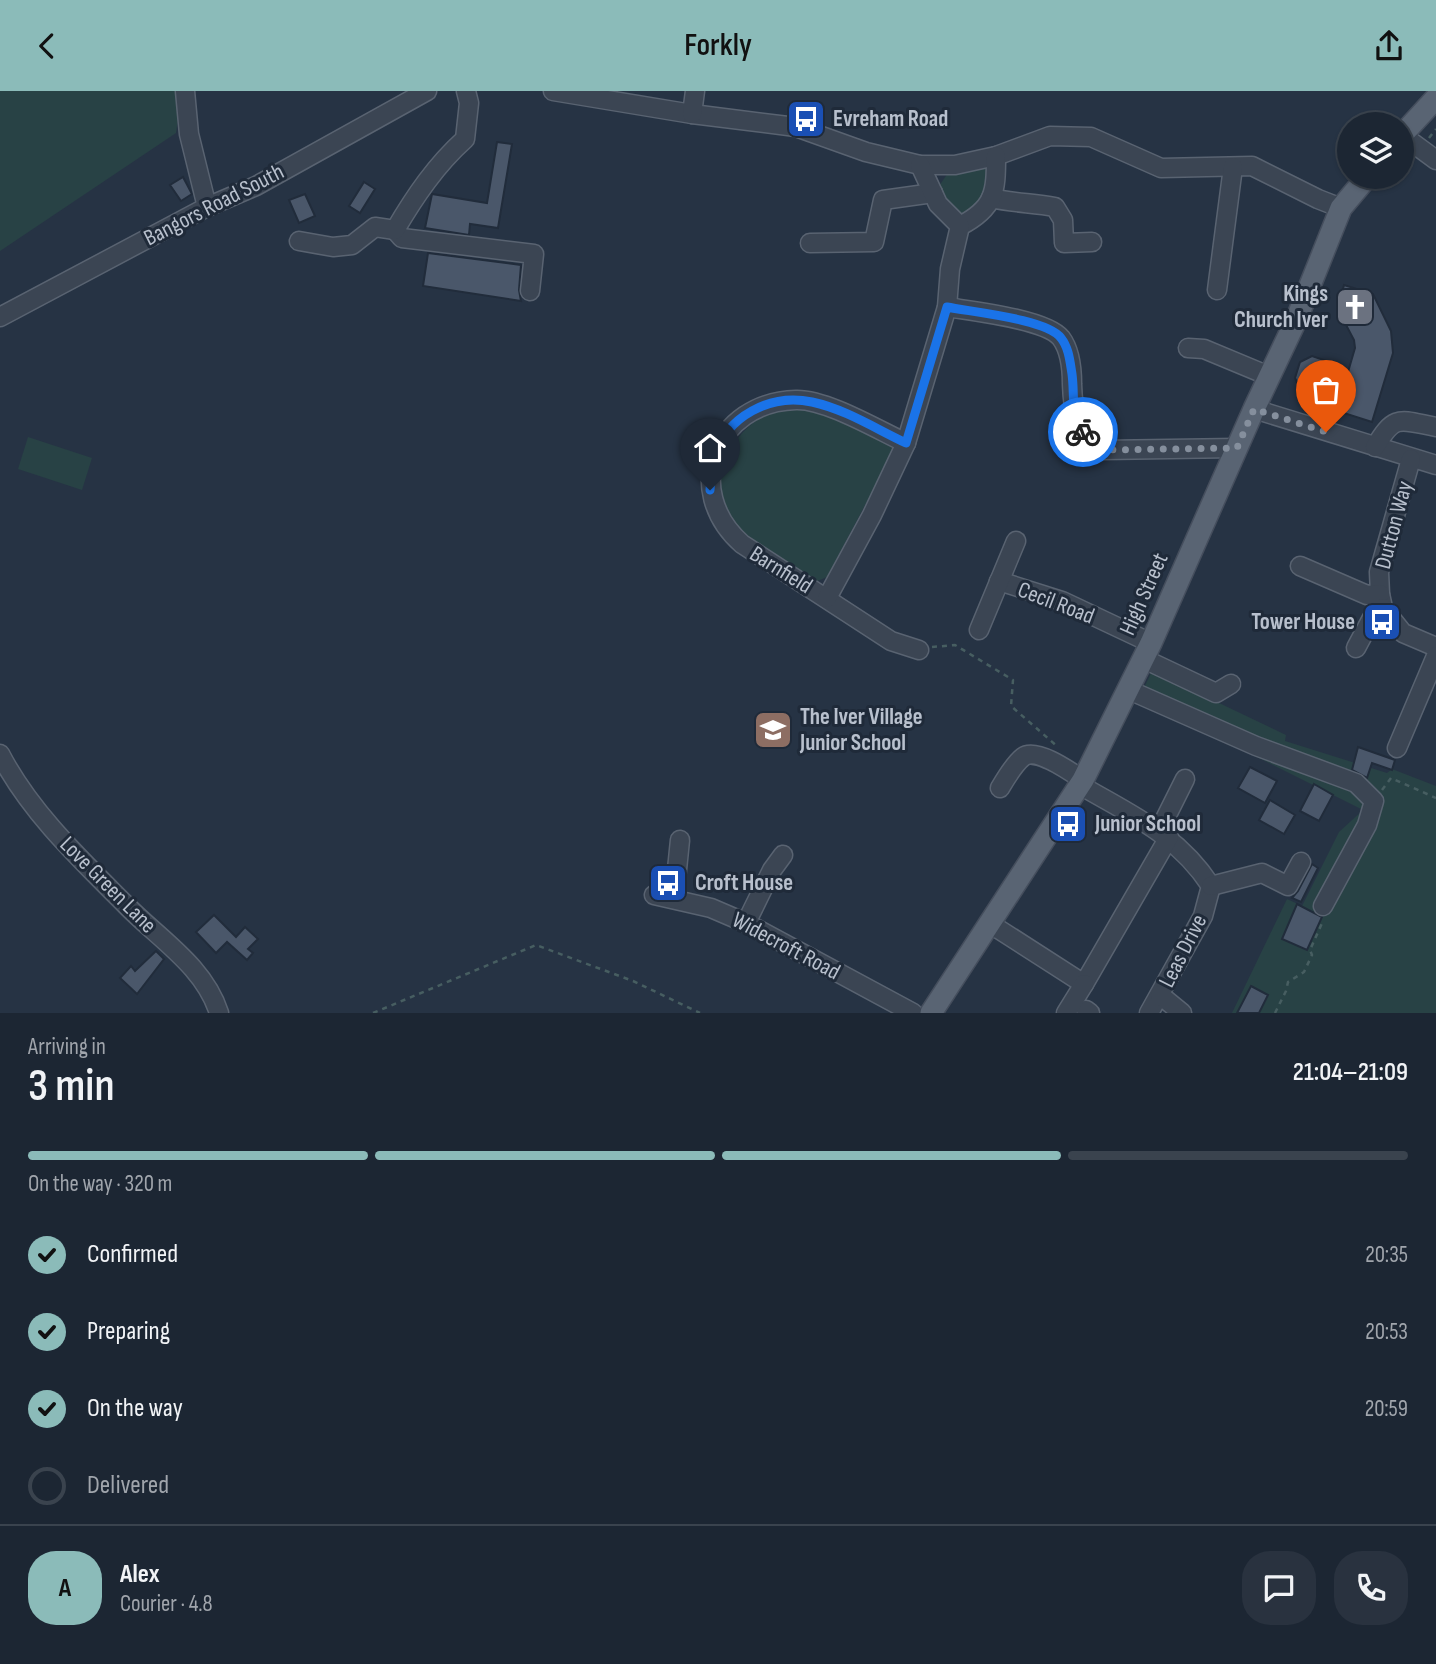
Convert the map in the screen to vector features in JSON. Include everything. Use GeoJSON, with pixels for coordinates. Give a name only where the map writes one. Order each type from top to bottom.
{"type":"FeatureCollection","features":[{"type":"Feature","properties":{"kind":"main road"},"geometry":{"type":"LineString","coordinates":[[1414,122],[1436,98]]}},
{"type":"Feature","properties":{"kind":"main road","name":"High Street"},"geometry":{"type":"LineString","coordinates":[[931,1013],[1081,782],[1129,690],[1297,318],[1341,208],[1357,189]]}},
{"type":"Feature","properties":{"kind":"street"},"geometry":{"type":"LineString","coordinates":[[185,91],[189,134],[207,207]]}},
{"type":"Feature","properties":{"kind":"street","name":"Bangors Road South"},"geometry":{"type":"LineString","coordinates":[[0,317],[207,207],[256,186],[427,91]]}},
{"type":"Feature","properties":{"kind":"street"},"geometry":{"type":"LineString","coordinates":[[395,230],[446,156],[465,139],[469,103],[466,91]]}},
{"type":"Feature","properties":{"kind":"street"},"geometry":{"type":"LineString","coordinates":[[553,91],[692,114],[796,127],[866,152],[920,166],[955,166],[996,156],[1050,136],[1091,137],[1161,168],[1252,166],[1341,208]]}},
{"type":"Feature","properties":{"kind":"street"},"geometry":{"type":"LineString","coordinates":[[692,114],[695,91]]}},
{"type":"Feature","properties":{"kind":"street"},"geometry":{"type":"LineString","coordinates":[[1414,144],[1436,160]]}},
{"type":"Feature","properties":{"kind":"street"},"geometry":{"type":"LineString","coordinates":[[960,226],[974,219],[988,205],[996,187],[996,156]]}},
{"type":"Feature","properties":{"kind":"street"},"geometry":{"type":"LineString","coordinates":[[920,166],[938,204],[960,226]]}},
{"type":"Feature","properties":{"kind":"street"},"geometry":{"type":"LineString","coordinates":[[1217,290],[1233,167]]}},
{"type":"Feature","properties":{"kind":"street"},"geometry":{"type":"LineString","coordinates":[[810,243],[874,242],[883,199],[933,193]]}},
{"type":"Feature","properties":{"kind":"street"},"geometry":{"type":"LineString","coordinates":[[991,198],[1017,205],[1034,203],[1055,207],[1063,220],[1064,243],[1092,242]]}},
{"type":"Feature","properties":{"kind":"street"},"geometry":{"type":"LineString","coordinates":[[827,598],[872,515],[906,443],[947,307],[950,269],[960,226]]}},
{"type":"Feature","properties":{"kind":"street"},"geometry":{"type":"LineString","coordinates":[[299,241],[333,247],[352,245],[375,227],[395,230],[402,237],[534,254],[530,291]]}},
{"type":"Feature","properties":{"kind":"street"},"geometry":{"type":"LineString","coordinates":[[947,307],[1017,320],[1051,329],[1060,336],[1069,358],[1074,414],[1096,448],[1237,448]]}},
{"type":"Feature","properties":{"kind":"street"},"geometry":{"type":"LineString","coordinates":[[1188,348],[1204,349],[1269,376]]}},
{"type":"Feature","properties":{"kind":"street","name":"Barnfield"},"geometry":{"type":"LineString","coordinates":[[906,443],[842,412],[816,403],[798,399],[762,406],[735,423],[724,435],[714,456],[710,490],[723,526],[741,544],[891,641],[919,650]]}},
{"type":"Feature","properties":{"kind":"street"},"geometry":{"type":"LineString","coordinates":[[1254,409],[1436,465]]}},
{"type":"Feature","properties":{"kind":"street"},"geometry":{"type":"LineString","coordinates":[[1375,447],[1389,425],[1397,421],[1436,427]]}},
{"type":"Feature","properties":{"kind":"street","name":"Dutton Way"},"geometry":{"type":"LineString","coordinates":[[1382,601],[1379,572],[1411,459]]}},
{"type":"Feature","properties":{"kind":"street"},"geometry":{"type":"LineString","coordinates":[[979,630],[1016,541]]}},
{"type":"Feature","properties":{"kind":"street"},"geometry":{"type":"LineString","coordinates":[[1300,566],[1382,601],[1403,633],[1436,647]]}},
{"type":"Feature","properties":{"kind":"street","name":"Cecil Road"},"geometry":{"type":"LineString","coordinates":[[999,582],[1062,601],[1216,693],[1231,684]]}},
{"type":"Feature","properties":{"kind":"street"},"geometry":{"type":"LineString","coordinates":[[1356,648],[1382,601]]}},
{"type":"Feature","properties":{"kind":"street"},"geometry":{"type":"LineString","coordinates":[[1397,748],[1436,656]]}},
{"type":"Feature","properties":{"kind":"street"},"geometry":{"type":"LineString","coordinates":[[1129,690],[1256,746],[1356,783],[1374,801],[1367,825],[1325,910]]}},
{"type":"Feature","properties":{"kind":"street","name":"Love Green Lane"},"geometry":{"type":"LineString","coordinates":[[0,754],[25,796],[47,823],[127,906],[204,979],[219,1013]]}},
{"type":"Feature","properties":{"kind":"street","name":"Leas Drive"},"geometry":{"type":"LineString","coordinates":[[1000,788],[1017,763],[1028,754],[1054,763],[1164,834],[1197,864],[1211,885],[1203,916],[1149,1013]]}},
{"type":"Feature","properties":{"kind":"street"},"geometry":{"type":"LineString","coordinates":[[1066,1013],[1164,834],[1185,779]]}},
{"type":"Feature","properties":{"kind":"street"},"geometry":{"type":"LineString","coordinates":[[674,899],[680,840]]}},
{"type":"Feature","properties":{"kind":"street"},"geometry":{"type":"LineString","coordinates":[[746,923],[772,870],[783,855]]}},
{"type":"Feature","properties":{"kind":"street"},"geometry":{"type":"LineString","coordinates":[[1211,885],[1262,873],[1288,886],[1301,862]]}},
{"type":"Feature","properties":{"kind":"street","name":"Widecroft Road"},"geometry":{"type":"LineString","coordinates":[[654,895],[712,908],[746,923],[913,1013]]}},
{"type":"Feature","properties":{"kind":"street"},"geometry":{"type":"LineString","coordinates":[[989,923],[1084,984]]}},
{"type":"Feature","properties":{"kind":"street"},"geometry":{"type":"LineString","coordinates":[[1160,995],[1182,1013]]}},
{"type":"Feature","properties":{"kind":"path"},"geometry":{"type":"LineString","coordinates":[[941,646],[955,645],[1013,680],[1011,706],[1064,752]]}},
{"type":"Feature","properties":{"kind":"path"},"geometry":{"type":"LineString","coordinates":[[1374,801],[1391,778],[1436,798]]}},
{"type":"Feature","properties":{"kind":"path"},"geometry":{"type":"LineString","coordinates":[[1275,1013],[1288,982],[1304,972],[1312,955],[1310,950],[1325,910]]}},
{"type":"Feature","properties":{"kind":"path"},"geometry":{"type":"LineString","coordinates":[[373,1013],[536,945],[633,981],[699,1013]]}},
{"type":"Feature","properties":{"kind":"green space"},"geometry":{"type":"Polygon","coordinates":[[[0,91],[182,91],[176,133],[0,251],[0,91]]]}},
{"type":"Feature","properties":{"kind":"green space"},"geometry":{"type":"Polygon","coordinates":[[[986,167],[991,171],[989,200],[962,216],[949,209],[939,186],[948,173],[986,167]]]}},
{"type":"Feature","properties":{"kind":"green space"},"geometry":{"type":"Polygon","coordinates":[[[804,407],[888,440],[893,445],[890,458],[827,577],[815,582],[768,555],[747,539],[730,518],[723,503],[721,487],[727,456],[746,430],[772,412],[804,407]]]}},
{"type":"Feature","properties":{"kind":"green space"},"geometry":{"type":"Polygon","coordinates":[[[28,437],[92,458],[82,490],[18,469],[28,437]]]}},
{"type":"Feature","properties":{"kind":"green space"},"geometry":{"type":"Polygon","coordinates":[[[1152,671],[1286,735],[1285,741],[1387,773],[1392,769],[1436,786],[1436,1013],[1232,1013],[1287,899],[1302,906],[1339,832],[1363,810],[1139,698],[1152,671]]]}},
{"type":"Feature","properties":{"kind":"building"},"geometry":{"type":"Polygon","coordinates":[[[497,142],[512,144],[498,228],[470,224],[469,235],[425,228],[432,194],[487,203],[497,142]]]}},
{"type":"Feature","properties":{"kind":"building"},"geometry":{"type":"Polygon","coordinates":[[[183,177],[192,194],[181,201],[170,185],[183,177]]]}},
{"type":"Feature","properties":{"kind":"building"},"geometry":{"type":"Polygon","coordinates":[[[364,182],[375,189],[360,213],[349,206],[364,182]]]}},
{"type":"Feature","properties":{"kind":"building"},"geometry":{"type":"Polygon","coordinates":[[[305,194],[315,216],[299,223],[289,200],[305,194]]]}},
{"type":"Feature","properties":{"kind":"building"},"geometry":{"type":"Polygon","coordinates":[[[428,253],[521,265],[521,301],[423,286],[428,253]]]}},
{"type":"Feature","properties":{"kind":"building"},"geometry":{"type":"Polygon","coordinates":[[[1344,285],[1373,294],[1391,331],[1393,353],[1372,422],[1306,401],[1295,378],[1300,362],[1312,356],[1348,372],[1355,348],[1345,323],[1350,308],[1339,304],[1344,285]]]}},
{"type":"Feature","properties":{"kind":"building"},"geometry":{"type":"Polygon","coordinates":[[[1358,747],[1395,760],[1392,770],[1372,763],[1367,778],[1352,770],[1358,747]]]}},
{"type":"Feature","properties":{"kind":"building"},"geometry":{"type":"Polygon","coordinates":[[[1250,767],[1277,781],[1265,803],[1238,788],[1250,767]]]}},
{"type":"Feature","properties":{"kind":"building"},"geometry":{"type":"Polygon","coordinates":[[[1314,784],[1333,795],[1319,821],[1300,811],[1314,784]]]}},
{"type":"Feature","properties":{"kind":"building"},"geometry":{"type":"Polygon","coordinates":[[[1270,800],[1295,815],[1284,834],[1259,820],[1270,800]]]}},
{"type":"Feature","properties":{"kind":"building"},"geometry":{"type":"Polygon","coordinates":[[[1312,864],[1318,868],[1301,902],[1292,898],[1312,864]]]}},
{"type":"Feature","properties":{"kind":"building"},"geometry":{"type":"Polygon","coordinates":[[[1297,904],[1322,917],[1307,950],[1282,939],[1297,904]]]}},
{"type":"Feature","properties":{"kind":"building"},"geometry":{"type":"Polygon","coordinates":[[[214,915],[236,937],[245,927],[258,939],[248,949],[253,953],[247,960],[227,942],[216,953],[196,932],[214,915]]]}},
{"type":"Feature","properties":{"kind":"building"},"geometry":{"type":"Polygon","coordinates":[[[156,951],[164,959],[137,994],[120,978],[131,966],[135,971],[156,951]]]}},
{"type":"Feature","properties":{"kind":"building"},"geometry":{"type":"Polygon","coordinates":[[[1251,986],[1268,995],[1259,1013],[1237,1013],[1251,986]]]}},
{"type":"Feature","properties":{"kind":"way so far"},"geometry":{"type":"LineString","coordinates":[[1083,432],[1096,448],[1102,450],[1237,448],[1254,409],[1326,432]]}},
{"type":"Feature","properties":{"kind":"place","name":"Evreham Road"},"geometry":{"type":"Point","coordinates":[806,119]}},
{"type":"Feature","properties":{"kind":"place","name":"Kings Church Iver"},"geometry":{"type":"Point","coordinates":[1355,307]}},
{"type":"Feature","properties":{"kind":"place","name":"Tower House"},"geometry":{"type":"Point","coordinates":[1382,622]}},
{"type":"Feature","properties":{"kind":"place","name":"The Iver Village Junior School"},"geometry":{"type":"Point","coordinates":[773,730]}},
{"type":"Feature","properties":{"kind":"place","name":"Junior School"},"geometry":{"type":"Point","coordinates":[1068,824]}},
{"type":"Feature","properties":{"kind":"place","name":"Croft House"},"geometry":{"type":"Point","coordinates":[668,883]}},
{"type":"Feature","properties":{"kind":"route"},"geometry":{"type":"LineString","coordinates":[[710,490],[714,456],[724,435],[748,413],[776,402],[798,399],[816,403],[842,412],[906,443],[947,307],[1037,325],[1051,329],[1060,336],[1069,358],[1074,414],[1083,432]]}}]}
